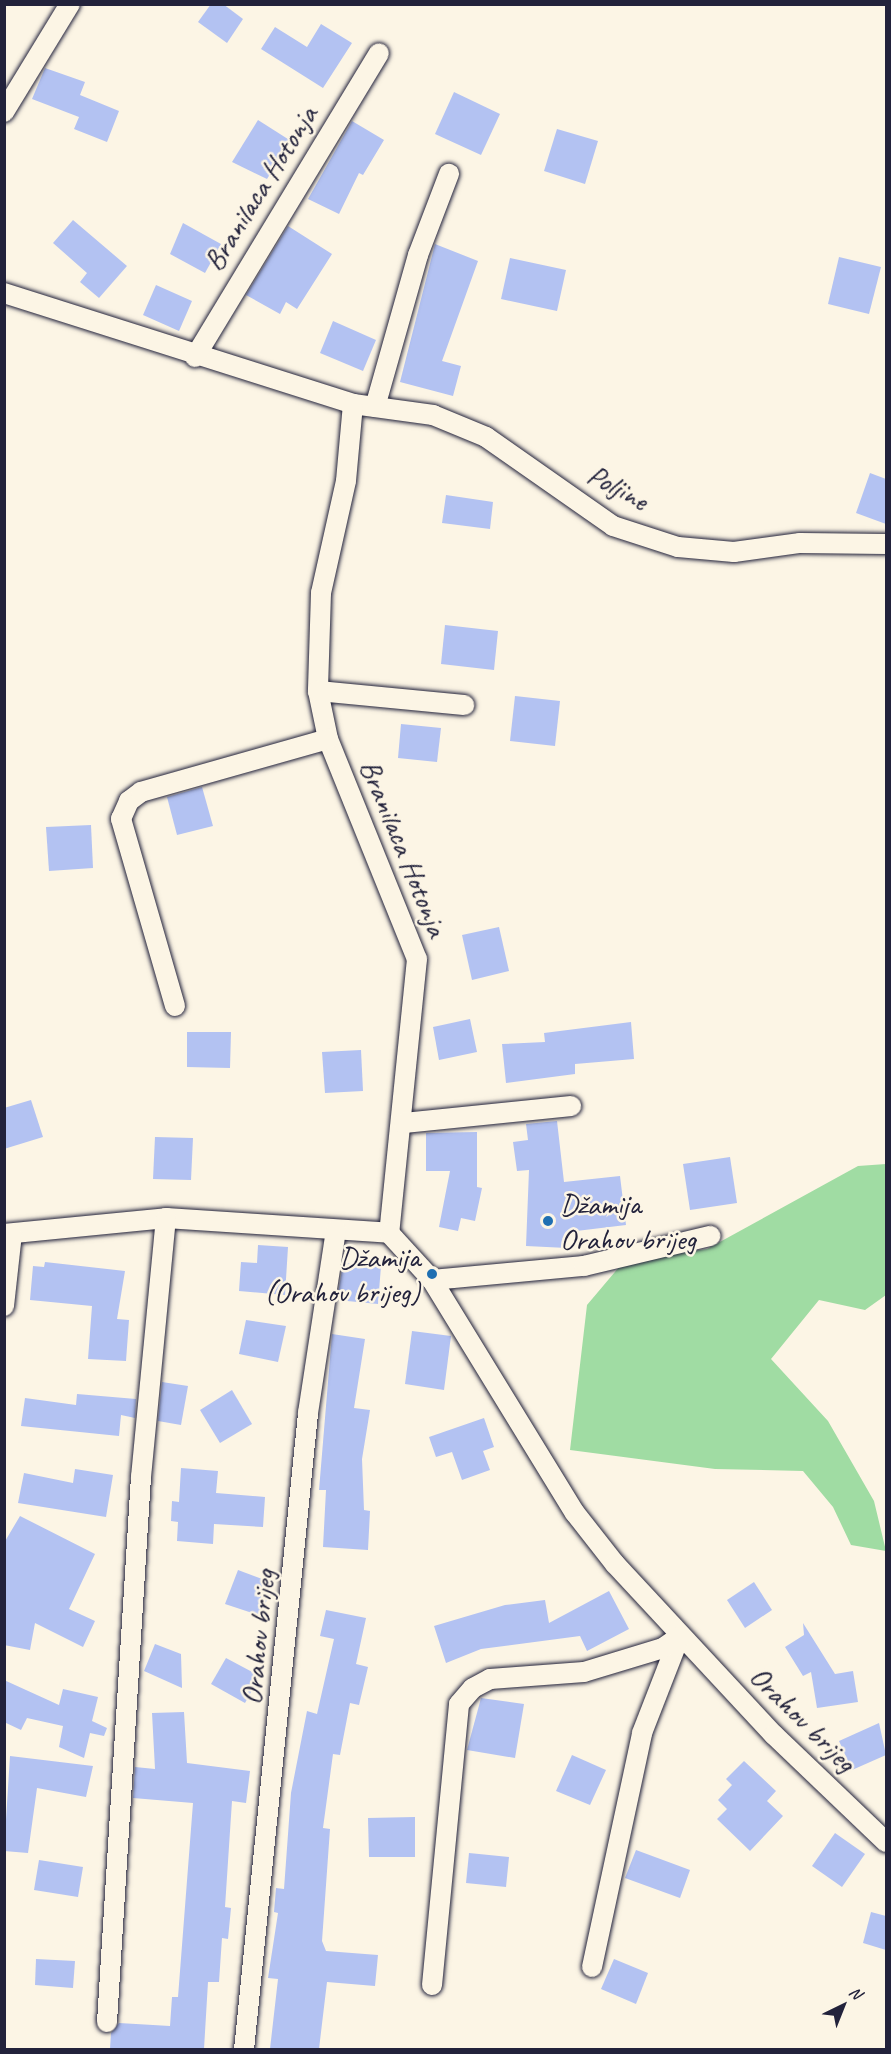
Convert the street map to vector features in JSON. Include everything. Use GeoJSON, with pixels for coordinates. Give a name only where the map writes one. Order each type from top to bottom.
{"type":"FeatureCollection","features":[{"type":"Feature","properties":{"kind":"street"},"geometry":{"type":"LineString","coordinates":[[4,112],[70,4]]}},
{"type":"Feature","properties":{"kind":"street","name":"Branilaca Hotonja"},"geometry":{"type":"LineString","coordinates":[[195,357],[379,53]]}},
{"type":"Feature","properties":{"kind":"street"},"geometry":{"type":"LineString","coordinates":[[4,293],[195,357],[353,404],[375,407],[418,255],[449,174]]}},
{"type":"Feature","properties":{"kind":"street","name":"Branilaca Hotonja"},"geometry":{"type":"LineString","coordinates":[[353,404],[346,481],[321,593],[318,691],[328,739],[417,959],[404,1123],[389,1233]]}},
{"type":"Feature","properties":{"kind":"street","name":"Poljine"},"geometry":{"type":"LineString","coordinates":[[375,407],[433,415],[486,437],[613,526],[678,547],[734,552],[800,543],[886,544]]}},
{"type":"Feature","properties":{"kind":"street"},"geometry":{"type":"LineString","coordinates":[[318,691],[464,705]]}},
{"type":"Feature","properties":{"kind":"street","name":"Branilaca Hotonja"},"geometry":{"type":"LineString","coordinates":[[175,1006],[121,819],[129,801],[141,792],[328,739]]}},
{"type":"Feature","properties":{"kind":"street"},"geometry":{"type":"LineString","coordinates":[[404,1123],[571,1106]]}},
{"type":"Feature","properties":{"kind":"street"},"geometry":{"type":"LineString","coordinates":[[4,1306],[8,1234],[166,1218],[389,1233]]}},
{"type":"Feature","properties":{"kind":"street"},"geometry":{"type":"LineString","coordinates":[[107,2022],[141,1477],[166,1218]]}},
{"type":"Feature","properties":{"kind":"street","name":"Orahov brijeg"},"geometry":{"type":"LineString","coordinates":[[244,2049],[308,1413],[336,1230]]}},
{"type":"Feature","properties":{"kind":"street","name":"Orahov brijeg"},"geometry":{"type":"LineString","coordinates":[[389,1233],[432,1280],[575,1513],[680,1636],[886,1842]]}},
{"type":"Feature","properties":{"kind":"street"},"geometry":{"type":"LineString","coordinates":[[432,1280],[584,1266],[710,1236]]}},
{"type":"Feature","properties":{"kind":"street"},"geometry":{"type":"LineString","coordinates":[[591,1967],[642,1733],[680,1636]]}},
{"type":"Feature","properties":{"kind":"street"},"geometry":{"type":"LineString","coordinates":[[432,1985],[459,1704],[472,1688],[489,1679],[584,1672],[663,1648],[680,1636]]}},
{"type":"Feature","properties":{"kind":"green space"},"geometry":{"type":"Polygon","coordinates":[[[886,1164],[886,1295],[865,1310],[819,1300],[771,1359],[828,1421],[874,1501],[886,1551],[851,1545],[833,1507],[803,1471],[715,1469],[570,1450],[587,1305],[625,1260],[707,1249],[858,1166],[886,1164]]]}},
{"type":"Feature","properties":{"kind":"building"},"geometry":{"type":"Polygon","coordinates":[[[211,4],[223,4],[243,19],[227,43],[198,22],[211,4]]]}},
{"type":"Feature","properties":{"kind":"building"},"geometry":{"type":"Polygon","coordinates":[[[321,24],[352,43],[323,88],[261,49],[275,27],[307,47],[321,24]]]}},
{"type":"Feature","properties":{"kind":"building"},"geometry":{"type":"Polygon","coordinates":[[[45,68],[85,82],[80,95],[119,111],[107,142],[74,129],[79,117],[32,99],[45,68]]]}},
{"type":"Feature","properties":{"kind":"building"},"geometry":{"type":"Polygon","coordinates":[[[454,92],[500,114],[481,155],[435,134],[454,92]]]}},
{"type":"Feature","properties":{"kind":"building"},"geometry":{"type":"Polygon","coordinates":[[[258,120],[291,141],[267,179],[232,162],[258,120]]]}},
{"type":"Feature","properties":{"kind":"building"},"geometry":{"type":"Polygon","coordinates":[[[352,121],[384,140],[363,175],[359,173],[339,214],[308,199],[352,121]]]}},
{"type":"Feature","properties":{"kind":"building"},"geometry":{"type":"Polygon","coordinates":[[[557,129],[598,141],[585,184],[544,171],[557,129]]]}},
{"type":"Feature","properties":{"kind":"building"},"geometry":{"type":"Polygon","coordinates":[[[73,220],[127,266],[99,298],[80,282],[87,273],[53,243],[73,220]]]}},
{"type":"Feature","properties":{"kind":"building"},"geometry":{"type":"Polygon","coordinates":[[[183,223],[221,244],[205,273],[170,254],[183,223]]]}},
{"type":"Feature","properties":{"kind":"building"},"geometry":{"type":"Polygon","coordinates":[[[288,226],[332,254],[297,309],[286,302],[280,314],[246,295],[288,226]]]}},
{"type":"Feature","properties":{"kind":"building"},"geometry":{"type":"Polygon","coordinates":[[[435,244],[478,261],[442,361],[461,366],[453,396],[400,382],[435,244]]]}},
{"type":"Feature","properties":{"kind":"building"},"geometry":{"type":"Polygon","coordinates":[[[839,257],[881,267],[869,314],[828,304],[839,257]]]}},
{"type":"Feature","properties":{"kind":"building"},"geometry":{"type":"Polygon","coordinates":[[[510,258],[566,270],[557,311],[501,299],[510,258]]]}},
{"type":"Feature","properties":{"kind":"building"},"geometry":{"type":"Polygon","coordinates":[[[156,285],[192,301],[179,331],[143,315],[156,285]]]}},
{"type":"Feature","properties":{"kind":"building"},"geometry":{"type":"Polygon","coordinates":[[[333,321],[376,340],[363,371],[320,353],[333,321]]]}},
{"type":"Feature","properties":{"kind":"building"},"geometry":{"type":"Polygon","coordinates":[[[870,473],[886,479],[886,524],[856,513],[870,473]]]}},
{"type":"Feature","properties":{"kind":"building"},"geometry":{"type":"Polygon","coordinates":[[[446,495],[493,502],[490,529],[442,523],[446,495]]]}},
{"type":"Feature","properties":{"kind":"building"},"geometry":{"type":"Polygon","coordinates":[[[445,625],[498,631],[494,670],[441,664],[445,625]]]}},
{"type":"Feature","properties":{"kind":"building"},"geometry":{"type":"Polygon","coordinates":[[[515,696],[560,701],[555,746],[510,741],[515,696]]]}},
{"type":"Feature","properties":{"kind":"building"},"geometry":{"type":"Polygon","coordinates":[[[401,724],[441,728],[437,762],[398,758],[401,724]]]}},
{"type":"Feature","properties":{"kind":"building"},"geometry":{"type":"Polygon","coordinates":[[[202,787],[213,826],[177,835],[167,797],[202,787]]]}},
{"type":"Feature","properties":{"kind":"building"},"geometry":{"type":"Polygon","coordinates":[[[91,825],[93,868],[49,871],[46,827],[91,825]]]}},
{"type":"Feature","properties":{"kind":"building"},"geometry":{"type":"Polygon","coordinates":[[[499,927],[509,971],[472,980],[462,935],[499,927]]]}},
{"type":"Feature","properties":{"kind":"building"},"geometry":{"type":"Polygon","coordinates":[[[470,1019],[477,1052],[439,1060],[433,1027],[470,1019]]]}},
{"type":"Feature","properties":{"kind":"building"},"geometry":{"type":"Polygon","coordinates":[[[631,1022],[634,1059],[575,1064],[575,1074],[506,1083],[502,1044],[545,1042],[544,1033],[631,1022]]]}},
{"type":"Feature","properties":{"kind":"building"},"geometry":{"type":"Polygon","coordinates":[[[187,1032],[231,1032],[230,1068],[187,1067],[187,1032]]]}},
{"type":"Feature","properties":{"kind":"building"},"geometry":{"type":"Polygon","coordinates":[[[361,1050],[363,1091],[325,1093],[322,1052],[361,1050]]]}},
{"type":"Feature","properties":{"kind":"building"},"geometry":{"type":"Polygon","coordinates":[[[31,1100],[43,1137],[4,1149],[4,1108],[31,1100]]]}},
{"type":"Feature","properties":{"kind":"building"},"geometry":{"type":"Polygon","coordinates":[[[557,1121],[564,1182],[620,1176],[626,1225],[568,1232],[567,1248],[526,1246],[529,1170],[517,1171],[513,1142],[528,1140],[526,1124],[557,1121]]]}},
{"type":"Feature","properties":{"kind":"building"},"geometry":{"type":"Polygon","coordinates":[[[477,1132],[477,1187],[482,1188],[475,1221],[461,1218],[458,1231],[439,1227],[450,1171],[426,1171],[426,1133],[477,1132]]]}},
{"type":"Feature","properties":{"kind":"building"},"geometry":{"type":"Polygon","coordinates":[[[155,1137],[193,1138],[191,1180],[153,1179],[155,1137]]]}},
{"type":"Feature","properties":{"kind":"building"},"geometry":{"type":"Polygon","coordinates":[[[730,1157],[737,1203],[690,1210],[683,1164],[730,1157]]]}},
{"type":"Feature","properties":{"kind":"building"},"geometry":{"type":"Polygon","coordinates":[[[258,1245],[288,1247],[285,1295],[239,1291],[241,1262],[257,1263],[258,1245]]]}},
{"type":"Feature","properties":{"kind":"building"},"geometry":{"type":"Polygon","coordinates":[[[45,1262],[125,1271],[117,1319],[129,1320],[126,1361],[88,1359],[92,1306],[30,1300],[33,1266],[44,1267],[45,1262]]]}},
{"type":"Feature","properties":{"kind":"building"},"geometry":{"type":"Polygon","coordinates":[[[343,1263],[381,1266],[378,1304],[337,1300],[343,1263]]]}},
{"type":"Feature","properties":{"kind":"building"},"geometry":{"type":"Polygon","coordinates":[[[246,1320],[286,1326],[278,1362],[239,1354],[246,1320]]]}},
{"type":"Feature","properties":{"kind":"building"},"geometry":{"type":"Polygon","coordinates":[[[412,1331],[451,1336],[444,1390],[405,1384],[412,1331]]]}},
{"type":"Feature","properties":{"kind":"building"},"geometry":{"type":"Polygon","coordinates":[[[332,1334],[365,1339],[354,1408],[370,1410],[362,1459],[364,1510],[370,1511],[368,1550],[323,1547],[326,1490],[319,1490],[332,1334]]]}},
{"type":"Feature","properties":{"kind":"building"},"geometry":{"type":"Polygon","coordinates":[[[162,1382],[188,1386],[181,1425],[158,1421],[162,1382]]]}},
{"type":"Feature","properties":{"kind":"building"},"geometry":{"type":"Polygon","coordinates":[[[232,1390],[252,1424],[220,1443],[200,1410],[232,1390]]]}},
{"type":"Feature","properties":{"kind":"building"},"geometry":{"type":"Polygon","coordinates":[[[77,1394],[136,1399],[135,1418],[121,1415],[119,1436],[21,1426],[25,1398],[76,1405],[77,1394]]]}},
{"type":"Feature","properties":{"kind":"building"},"geometry":{"type":"Polygon","coordinates":[[[484,1418],[494,1447],[483,1451],[490,1470],[462,1480],[452,1452],[436,1457],[429,1437],[484,1418]]]}},
{"type":"Feature","properties":{"kind":"building"},"geometry":{"type":"Polygon","coordinates":[[[181,1468],[218,1471],[216,1493],[265,1497],[263,1527],[214,1524],[213,1544],[177,1541],[178,1522],[171,1521],[172,1501],[179,1502],[181,1468]]]}},
{"type":"Feature","properties":{"kind":"building"},"geometry":{"type":"Polygon","coordinates":[[[75,1469],[113,1475],[106,1517],[18,1503],[24,1473],[73,1483],[75,1469]]]}},
{"type":"Feature","properties":{"kind":"building"},"geometry":{"type":"Polygon","coordinates":[[[20,1516],[95,1554],[69,1609],[95,1621],[83,1647],[35,1623],[30,1650],[4,1645],[4,1543],[20,1516]]]}},
{"type":"Feature","properties":{"kind":"building"},"geometry":{"type":"Polygon","coordinates":[[[238,1570],[273,1583],[261,1616],[225,1604],[238,1570]]]}},
{"type":"Feature","properties":{"kind":"building"},"geometry":{"type":"Polygon","coordinates":[[[754,1582],[772,1610],[745,1628],[727,1600],[754,1582]]]}},
{"type":"Feature","properties":{"kind":"building"},"geometry":{"type":"Polygon","coordinates":[[[609,1591],[629,1629],[587,1651],[580,1636],[481,1649],[446,1663],[434,1626],[505,1605],[545,1600],[549,1623],[609,1591]]]}},
{"type":"Feature","properties":{"kind":"building"},"geometry":{"type":"Polygon","coordinates":[[[326,1610],[366,1618],[356,1664],[368,1667],[359,1705],[350,1703],[340,1755],[333,1754],[323,1828],[330,1829],[322,1941],[326,1951],[378,1955],[375,1986],[327,1982],[319,2049],[270,2049],[278,1979],[268,1978],[278,1913],[274,1912],[276,1888],[284,1889],[291,1793],[307,1711],[317,1714],[334,1639],[320,1636],[326,1610]]]}},
{"type":"Feature","properties":{"kind":"building"},"geometry":{"type":"Polygon","coordinates":[[[803,1623],[835,1674],[853,1671],[858,1702],[817,1708],[811,1672],[803,1676],[785,1647],[804,1635],[803,1623]]]}},
{"type":"Feature","properties":{"kind":"building"},"geometry":{"type":"Polygon","coordinates":[[[155,1644],[181,1654],[182,1688],[144,1671],[155,1644]]]}},
{"type":"Feature","properties":{"kind":"building"},"geometry":{"type":"Polygon","coordinates":[[[226,1658],[260,1676],[245,1703],[211,1684],[226,1658]]]}},
{"type":"Feature","properties":{"kind":"building"},"geometry":{"type":"Polygon","coordinates":[[[4,1680],[59,1705],[63,1689],[98,1697],[92,1721],[107,1728],[104,1736],[90,1733],[84,1758],[59,1747],[63,1726],[27,1718],[21,1730],[4,1722],[4,1680]]]}},
{"type":"Feature","properties":{"kind":"building"},"geometry":{"type":"Polygon","coordinates":[[[481,1698],[524,1704],[515,1758],[467,1750],[481,1698]]]}},
{"type":"Feature","properties":{"kind":"building"},"geometry":{"type":"Polygon","coordinates":[[[184,1712],[187,1763],[250,1771],[246,1803],[232,1801],[225,1907],[231,1908],[228,1939],[222,1938],[219,1982],[208,1982],[204,2049],[110,2049],[111,2033],[119,2023],[170,2026],[172,1997],[178,1997],[193,1803],[133,1798],[135,1767],[155,1769],[152,1713],[184,1712]]]}},
{"type":"Feature","properties":{"kind":"building"},"geometry":{"type":"Polygon","coordinates":[[[879,1723],[886,1755],[852,1770],[839,1741],[879,1723]]]}},
{"type":"Feature","properties":{"kind":"building"},"geometry":{"type":"Polygon","coordinates":[[[572,1755],[606,1770],[590,1805],[556,1791],[572,1755]]]}},
{"type":"Feature","properties":{"kind":"building"},"geometry":{"type":"Polygon","coordinates":[[[10,1756],[93,1766],[86,1797],[37,1788],[28,1853],[4,1851],[10,1756]]]}},
{"type":"Feature","properties":{"kind":"building"},"geometry":{"type":"Polygon","coordinates":[[[744,1761],[776,1791],[767,1801],[783,1816],[750,1851],[717,1819],[727,1809],[718,1800],[732,1785],[726,1779],[744,1761]]]}},
{"type":"Feature","properties":{"kind":"building"},"geometry":{"type":"Polygon","coordinates":[[[415,1817],[415,1857],[369,1857],[368,1818],[415,1817]]]}},
{"type":"Feature","properties":{"kind":"building"},"geometry":{"type":"Polygon","coordinates":[[[835,1833],[865,1854],[842,1887],[812,1866],[835,1833]]]}},
{"type":"Feature","properties":{"kind":"building"},"geometry":{"type":"Polygon","coordinates":[[[636,1850],[690,1870],[680,1898],[625,1878],[636,1850]]]}},
{"type":"Feature","properties":{"kind":"building"},"geometry":{"type":"Polygon","coordinates":[[[469,1853],[509,1857],[506,1887],[466,1883],[469,1853]]]}},
{"type":"Feature","properties":{"kind":"building"},"geometry":{"type":"Polygon","coordinates":[[[39,1860],[83,1867],[78,1897],[34,1890],[39,1860]]]}},
{"type":"Feature","properties":{"kind":"building"},"geometry":{"type":"Polygon","coordinates":[[[871,1912],[886,1916],[886,1950],[863,1943],[871,1912]]]}},
{"type":"Feature","properties":{"kind":"building"},"geometry":{"type":"Polygon","coordinates":[[[36,1959],[75,1961],[73,1988],[35,1985],[36,1959]]]}},
{"type":"Feature","properties":{"kind":"building"},"geometry":{"type":"Polygon","coordinates":[[[614,1959],[648,1973],[636,2004],[601,1989],[614,1959]]]}},
{"type":"Feature","properties":{"kind":"place","name":"Džamija Orahov brijeg"},"geometry":{"type":"Point","coordinates":[548,1221]}},
{"type":"Feature","properties":{"kind":"place","name":"Džamija (Orahov brijeg)"},"geometry":{"type":"Point","coordinates":[432,1274]}}]}
